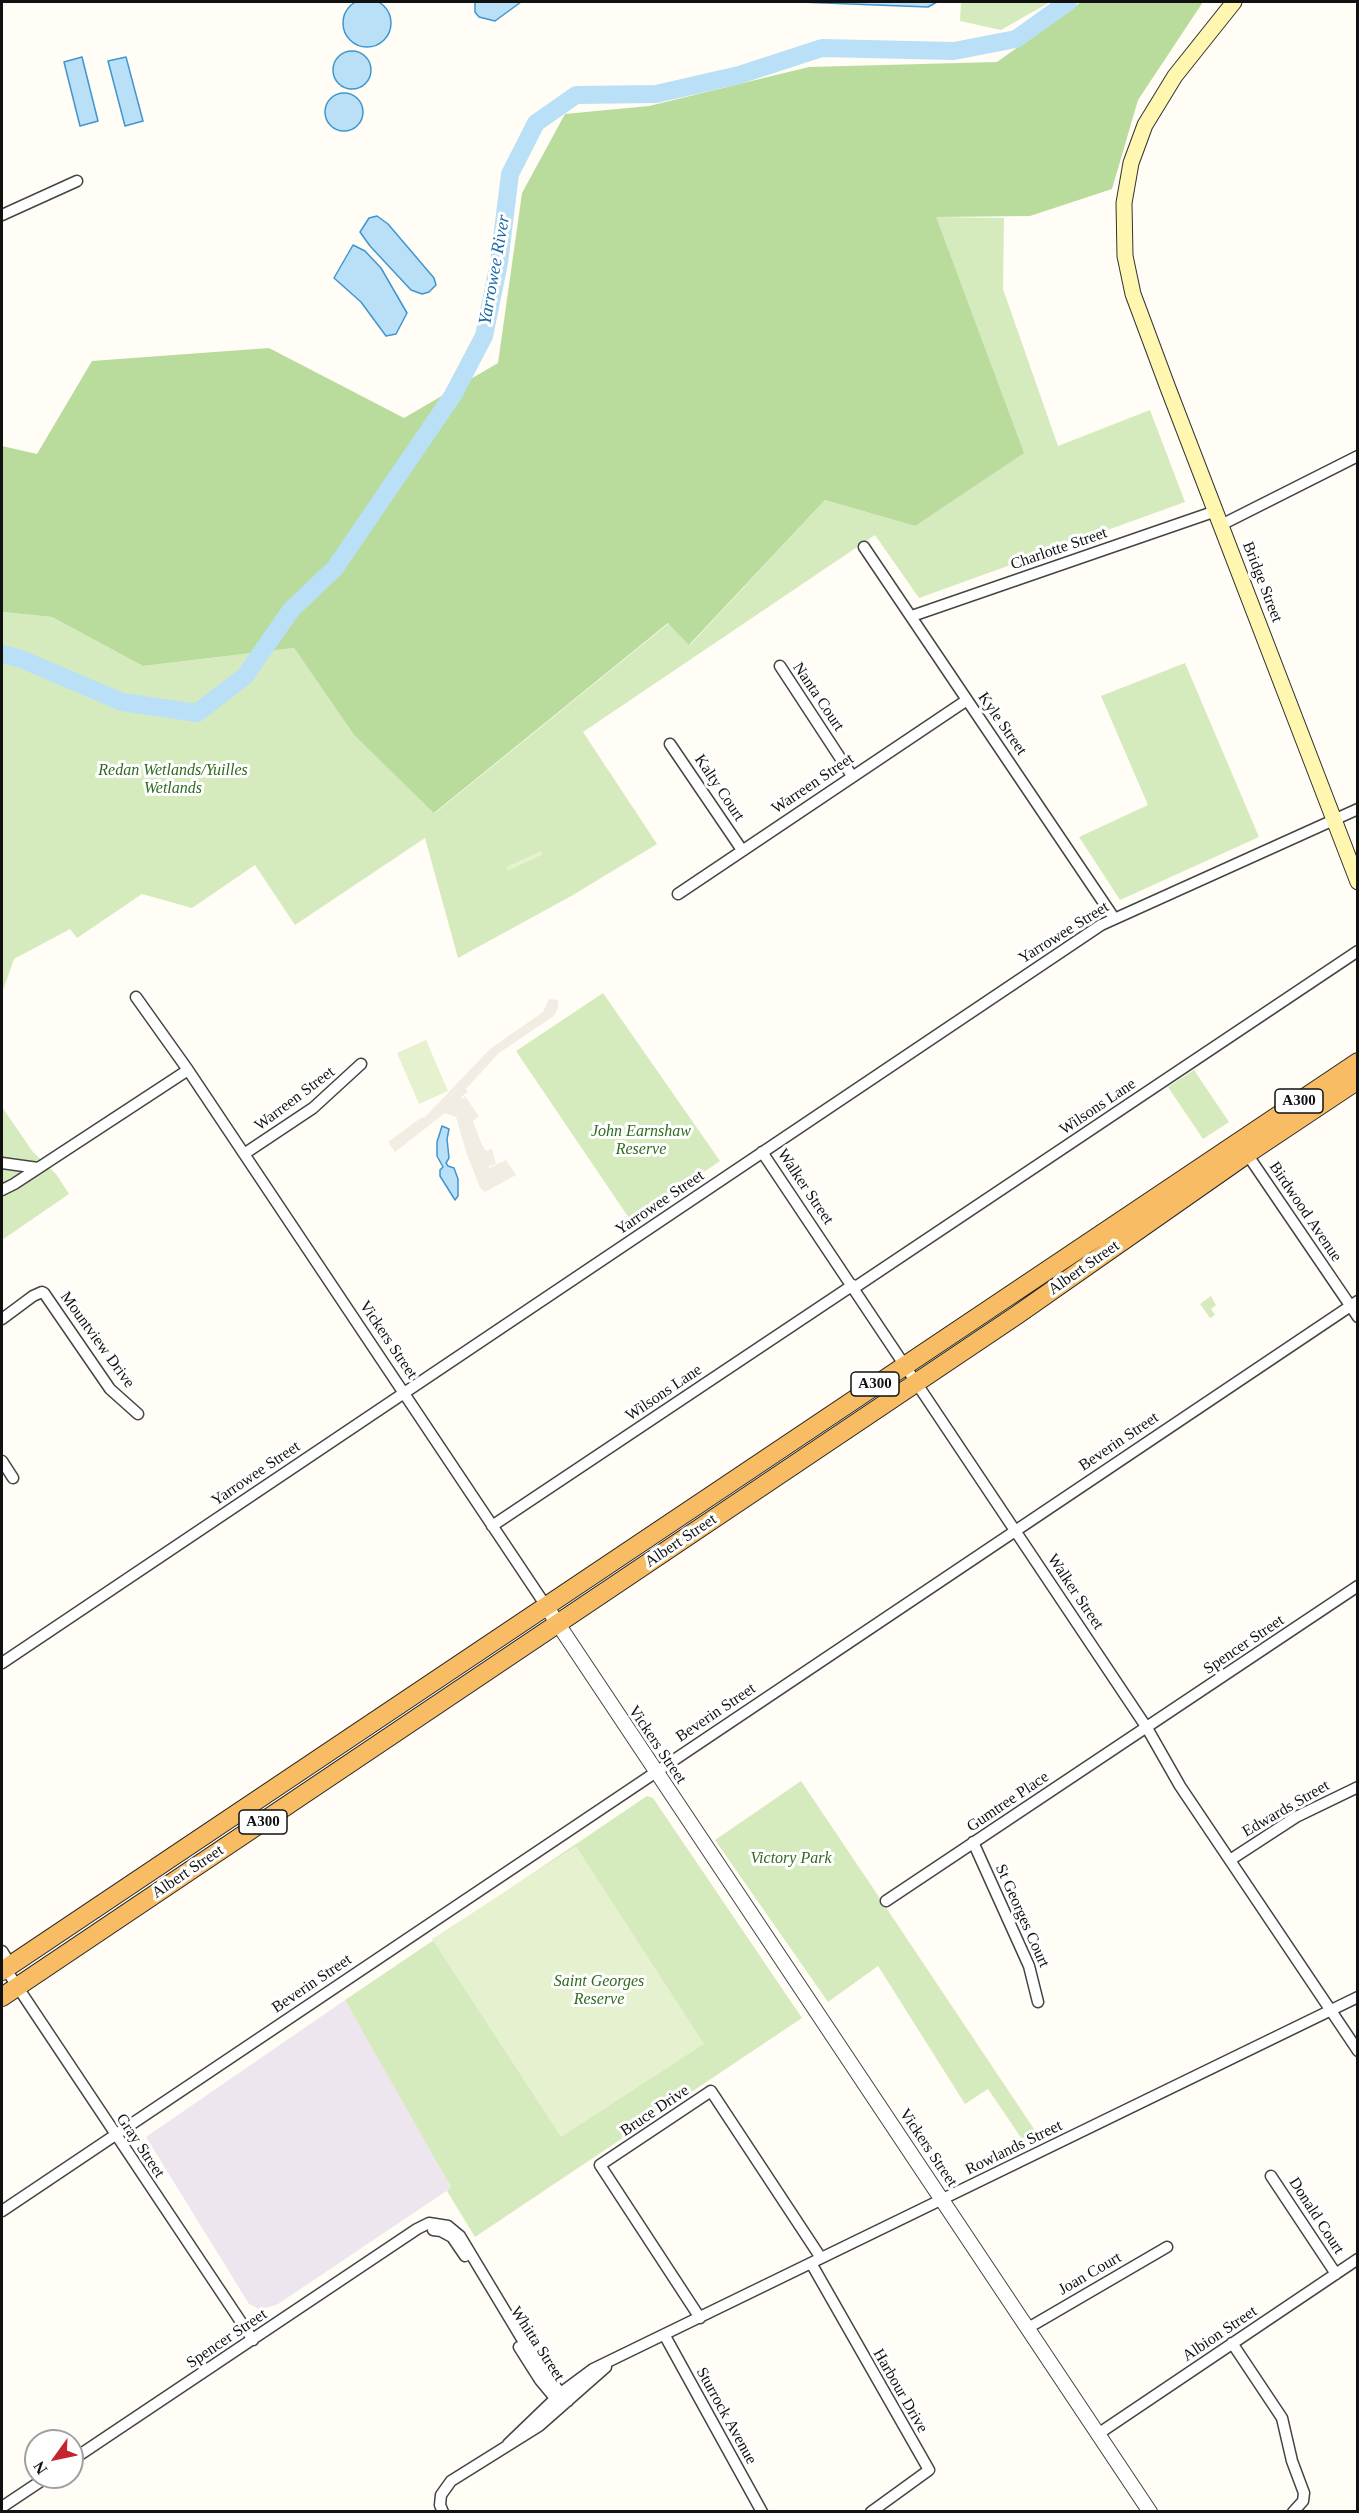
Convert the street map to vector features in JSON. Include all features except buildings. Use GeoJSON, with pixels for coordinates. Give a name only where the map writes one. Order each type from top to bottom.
{"type":"FeatureCollection","features":[{"type":"Feature","properties":{"kind":"highway","name":"Albert Street"},"geometry":{"type":"LineString","coordinates":[[5,1964],[546,1606],[1358,1062]]}},
{"type":"Feature","properties":{"kind":"highway","name":"Albert Street"},"geometry":{"type":"LineString","coordinates":[[14,1989],[917,1383],[1247,1154],[1358,1080]]}},
{"type":"Feature","properties":{"kind":"main road","name":"Bridge Street"},"geometry":{"type":"LineString","coordinates":[[1234,2],[1166,89],[1138,143],[1127,181],[1123,218],[1125,256],[1133,294],[1358,882]]}},
{"type":"Feature","properties":{"kind":"street"},"geometry":{"type":"LineString","coordinates":[[2,215],[77,181]]}},
{"type":"Feature","properties":{"kind":"street","name":"Charlotte Street"},"geometry":{"type":"LineString","coordinates":[[912,616],[1219,518],[1358,456]]}},
{"type":"Feature","properties":{"kind":"street","name":"Kyle Street"},"geometry":{"type":"LineString","coordinates":[[864,547],[1114,918]]}},
{"type":"Feature","properties":{"kind":"street","name":"Nanta Court"},"geometry":{"type":"LineString","coordinates":[[780,666],[852,776]]}},
{"type":"Feature","properties":{"kind":"street","name":"Warreen Street"},"geometry":{"type":"LineString","coordinates":[[678,894],[967,700]]}},
{"type":"Feature","properties":{"kind":"street","name":"Kalty Court"},"geometry":{"type":"LineString","coordinates":[[670,744],[742,850]]}},
{"type":"Feature","properties":{"kind":"street","name":"Yarrowee Street"},"geometry":{"type":"LineString","coordinates":[[2,1663],[1114,918],[1358,809]]}},
{"type":"Feature","properties":{"kind":"street","name":"Wilsons Lane"},"geometry":{"type":"LineString","coordinates":[[492,1526],[1358,951]]}},
{"type":"Feature","properties":{"kind":"street","name":"Vickers Street"},"geometry":{"type":"LineString","coordinates":[[136,997],[188,1070],[404,1392],[1150,2511]]}},
{"type":"Feature","properties":{"kind":"street","name":"Warreen Street"},"geometry":{"type":"LineString","coordinates":[[244,1154],[313,1108],[361,1064]]}},
{"type":"Feature","properties":{"kind":"street"},"geometry":{"type":"LineString","coordinates":[[2,1190],[188,1070]]}},
{"type":"Feature","properties":{"kind":"street","name":"Walker Street"},"geometry":{"type":"LineString","coordinates":[[762,1152],[1016,1530],[1147,1728],[1180,1786],[1358,2050]]}},
{"type":"Feature","properties":{"kind":"street","name":"Birdwood Avenue"},"geometry":{"type":"LineString","coordinates":[[1247,1154],[1354,1303],[1358,1317]]}},
{"type":"Feature","properties":{"kind":"street"},"geometry":{"type":"LineString","coordinates":[[2,1163],[38,1168]]}},
{"type":"Feature","properties":{"kind":"street","name":"Mountview Drive"},"geometry":{"type":"LineString","coordinates":[[2,1319],[33,1296],[44,1293],[110,1389],[138,1414]]}},
{"type":"Feature","properties":{"kind":"street","name":"Beverin Street"},"geometry":{"type":"LineString","coordinates":[[2,2211],[1354,1303]]}},
{"type":"Feature","properties":{"kind":"street"},"geometry":{"type":"LineString","coordinates":[[2,1461],[13,1478]]}},
{"type":"Feature","properties":{"kind":"street","name":"Spencer Street"},"geometry":{"type":"LineString","coordinates":[[1147,1728],[1358,1586]]}},
{"type":"Feature","properties":{"kind":"street","name":"Gumtree Place"},"geometry":{"type":"LineString","coordinates":[[886,1901],[1147,1728]]}},
{"type":"Feature","properties":{"kind":"street","name":"Edwards Street"},"geometry":{"type":"LineString","coordinates":[[1230,1860],[1296,1817],[1358,1787]]}},
{"type":"Feature","properties":{"kind":"street","name":"St Georges Court"},"geometry":{"type":"LineString","coordinates":[[973,1842],[1029,1966],[1038,2002]]}},
{"type":"Feature","properties":{"kind":"street","name":"Gray Street"},"geometry":{"type":"LineString","coordinates":[[5,1964],[14,1989],[253,2340]]}},
{"type":"Feature","properties":{"kind":"street","name":"Rowlands Street"},"geometry":{"type":"LineString","coordinates":[[443,2511],[440,2502],[441,2487],[508,2444],[543,2417],[586,2373],[1358,1997]]}},
{"type":"Feature","properties":{"kind":"street","name":"Bruce Drive"},"geometry":{"type":"LineString","coordinates":[[700,2318],[600,2165],[711,2091],[821,2258]]}},
{"type":"Feature","properties":{"kind":"street","name":"Donald Court"},"geometry":{"type":"LineString","coordinates":[[1271,2175],[1336,2274]]}},
{"type":"Feature","properties":{"kind":"street","name":"Spencer Street"},"geometry":{"type":"LineString","coordinates":[[84,2452],[399,2241],[433,2226]]}},
{"type":"Feature","properties":{"kind":"street","name":"Whitta Street"},"geometry":{"type":"LineString","coordinates":[[433,2226],[456,2242],[531,2368],[562,2397]]}},
{"type":"Feature","properties":{"kind":"street","name":"Joan Court"},"geometry":{"type":"LineString","coordinates":[[1028,2328],[1167,2247]]}},
{"type":"Feature","properties":{"kind":"street","name":"Albion Street"},"geometry":{"type":"LineString","coordinates":[[1098,2434],[1358,2259]]}},
{"type":"Feature","properties":{"kind":"street","name":"Harbour Drive"},"geometry":{"type":"LineString","coordinates":[[811,2263],[929,2470],[871,2511]]}},
{"type":"Feature","properties":{"kind":"street","name":"Sturrock Avenue"},"geometry":{"type":"LineString","coordinates":[[664,2336],[762,2511]]}},
{"type":"Feature","properties":{"kind":"street"},"geometry":{"type":"LineString","coordinates":[[1232,2343],[1281,2417],[1292,2461],[1304,2493],[1303,2501],[1293,2511]]}},
{"type":"Feature","properties":{"kind":"street"},"geometry":{"type":"LineString","coordinates":[[2,2508],[30,2489]]}},
{"type":"Feature","properties":{"kind":"shaded area"},"geometry":{"type":"Polygon","coordinates":[[[549,999],[558,1000],[558,1008],[554,1016],[499,1053],[466,1089],[468,1092],[461,1097],[462,1099],[465,1096],[479,1116],[473,1121],[486,1151],[492,1149],[496,1164],[489,1168],[506,1160],[516,1175],[485,1192],[480,1188],[456,1117],[445,1113],[395,1152],[388,1142],[422,1117],[424,1118],[490,1049],[543,1012],[549,999]]]}},
{"type":"Feature","properties":{"kind":"shaded area"},"geometry":{"type":"Polygon","coordinates":[[[345,2000],[426,2138],[451,2188],[278,2304],[261,2310],[249,2304],[146,2137],[345,2000]]]}},
{"type":"Feature","properties":{"kind":"green space"},"geometry":{"type":"Polygon","coordinates":[[[961,2],[1050,2],[1001,30],[960,21],[961,2]]]}},
{"type":"Feature","properties":{"kind":"green space"},"geometry":{"type":"Polygon","coordinates":[[[1081,2],[1203,2],[1138,100],[1112,189],[1030,216],[936,217],[1024,453],[915,526],[825,500],[689,645],[668,623],[434,813],[354,735],[294,648],[143,666],[52,617],[2,612],[2,446],[37,454],[92,361],[269,348],[404,418],[498,363],[522,193],[565,114],[649,106],[809,67],[997,62],[1081,2]]]}},
{"type":"Feature","properties":{"kind":"green space","name":"Redan Wetlands/Yuilles Wetlands"},"geometry":{"type":"Polygon","coordinates":[[[936,217],[1004,218],[1003,289],[1058,446],[1150,410],[1185,502],[919,598],[875,535],[583,732],[657,844],[573,895],[458,958],[425,838],[295,925],[255,865],[192,908],[142,894],[77,938],[70,929],[14,959],[2,993],[2,612],[52,617],[143,666],[294,648],[354,735],[435,813],[669,623],[690,645],[825,500],[915,526],[936,217]]]}},
{"type":"Feature","properties":{"kind":"green space"},"geometry":{"type":"Polygon","coordinates":[[[1185,663],[1259,837],[1120,900],[1079,837],[1148,805],[1101,696],[1185,663]]]}},
{"type":"Feature","properties":{"kind":"green space"},"geometry":{"type":"Polygon","coordinates":[[[541,851],[543,854],[508,871],[506,867],[541,851]]]}},
{"type":"Feature","properties":{"kind":"green space","name":"John Earnshaw Reserve"},"geometry":{"type":"Polygon","coordinates":[[[603,993],[720,1161],[631,1221],[516,1051],[603,993]]]}},
{"type":"Feature","properties":{"kind":"green space"},"geometry":{"type":"Polygon","coordinates":[[[426,1040],[448,1091],[419,1104],[397,1053],[426,1040]]]}},
{"type":"Feature","properties":{"kind":"green space"},"geometry":{"type":"Polygon","coordinates":[[[1194,1070],[1229,1122],[1203,1139],[1168,1087],[1194,1070]]]}},
{"type":"Feature","properties":{"kind":"green space"},"geometry":{"type":"Polygon","coordinates":[[[2,1107],[33,1152],[56,1174],[69,1194],[2,1240],[2,1107]]]}},
{"type":"Feature","properties":{"kind":"green space"},"geometry":{"type":"Polygon","coordinates":[[[1211,1296],[1216,1305],[1211,1309],[1215,1315],[1210,1318],[1200,1304],[1211,1296]]]}},
{"type":"Feature","properties":{"kind":"green space","name":"Victory Park"},"geometry":{"type":"Polygon","coordinates":[[[801,1781],[1038,2135],[1024,2142],[988,2089],[965,2104],[878,1966],[828,2002],[715,1840],[801,1781]]]}},
{"type":"Feature","properties":{"kind":"green space","name":"Saint Georges Reserve"},"geometry":{"type":"Polygon","coordinates":[[[647,1796],[653,1798],[802,2018],[475,2237],[447,2191],[451,2187],[345,2000],[647,1796]]]}},
{"type":"Feature","properties":{"kind":"green space"},"geometry":{"type":"Polygon","coordinates":[[[576,1846],[704,2044],[561,2137],[432,1939],[576,1846]]]}},
{"type":"Feature","properties":{"kind":"water"},"geometry":{"type":"Polygon","coordinates":[[[367,-1],[384,6],[391,23],[384,40],[367,47],[350,40],[343,23],[350,6],[367,-1]]]}},
{"type":"Feature","properties":{"kind":"water"},"geometry":{"type":"Polygon","coordinates":[[[475,2],[521,2],[495,21],[479,17],[475,12],[475,2]]]}},
{"type":"Feature","properties":{"kind":"water"},"geometry":{"type":"Polygon","coordinates":[[[799,2],[937,2],[928,7],[799,2]]]}},
{"type":"Feature","properties":{"kind":"water"},"geometry":{"type":"Polygon","coordinates":[[[352,51],[366,56],[371,70],[366,84],[352,89],[338,84],[333,70],[338,56],[352,51]]]}},
{"type":"Feature","properties":{"kind":"water"},"geometry":{"type":"Polygon","coordinates":[[[82,57],[98,121],[80,126],[64,62],[82,57]]]}},
{"type":"Feature","properties":{"kind":"water"},"geometry":{"type":"Polygon","coordinates":[[[126,57],[143,121],[125,126],[108,61],[126,57]]]}},
{"type":"Feature","properties":{"kind":"water"},"geometry":{"type":"Polygon","coordinates":[[[344,93],[358,98],[363,112],[358,126],[344,131],[330,126],[325,112],[330,98],[344,93]]]}},
{"type":"Feature","properties":{"kind":"water"},"geometry":{"type":"Polygon","coordinates":[[[377,216],[388,224],[434,278],[436,285],[429,292],[422,294],[411,290],[360,232],[369,218],[377,216]]]}},
{"type":"Feature","properties":{"kind":"water"},"geometry":{"type":"Polygon","coordinates":[[[353,245],[365,251],[381,268],[407,313],[396,334],[386,336],[361,302],[334,278],[353,245]]]}},
{"type":"Feature","properties":{"kind":"water"},"geometry":{"type":"Polygon","coordinates":[[[442,1126],[449,1129],[447,1139],[449,1158],[446,1163],[454,1168],[458,1179],[458,1196],[455,1200],[440,1176],[440,1170],[443,1167],[437,1156],[437,1142],[442,1126]]]}},
{"type":"Feature","properties":{"kind":"waterway","name":"Yarrowee River"},"geometry":{"type":"LineString","coordinates":[[2,654],[21,659],[122,702],[197,713],[245,676],[291,610],[335,568],[453,395],[484,336],[499,263],[510,174],[536,123],[576,95],[656,94],[739,75],[822,48],[954,51],[1016,39],[1068,2]]}}]}
